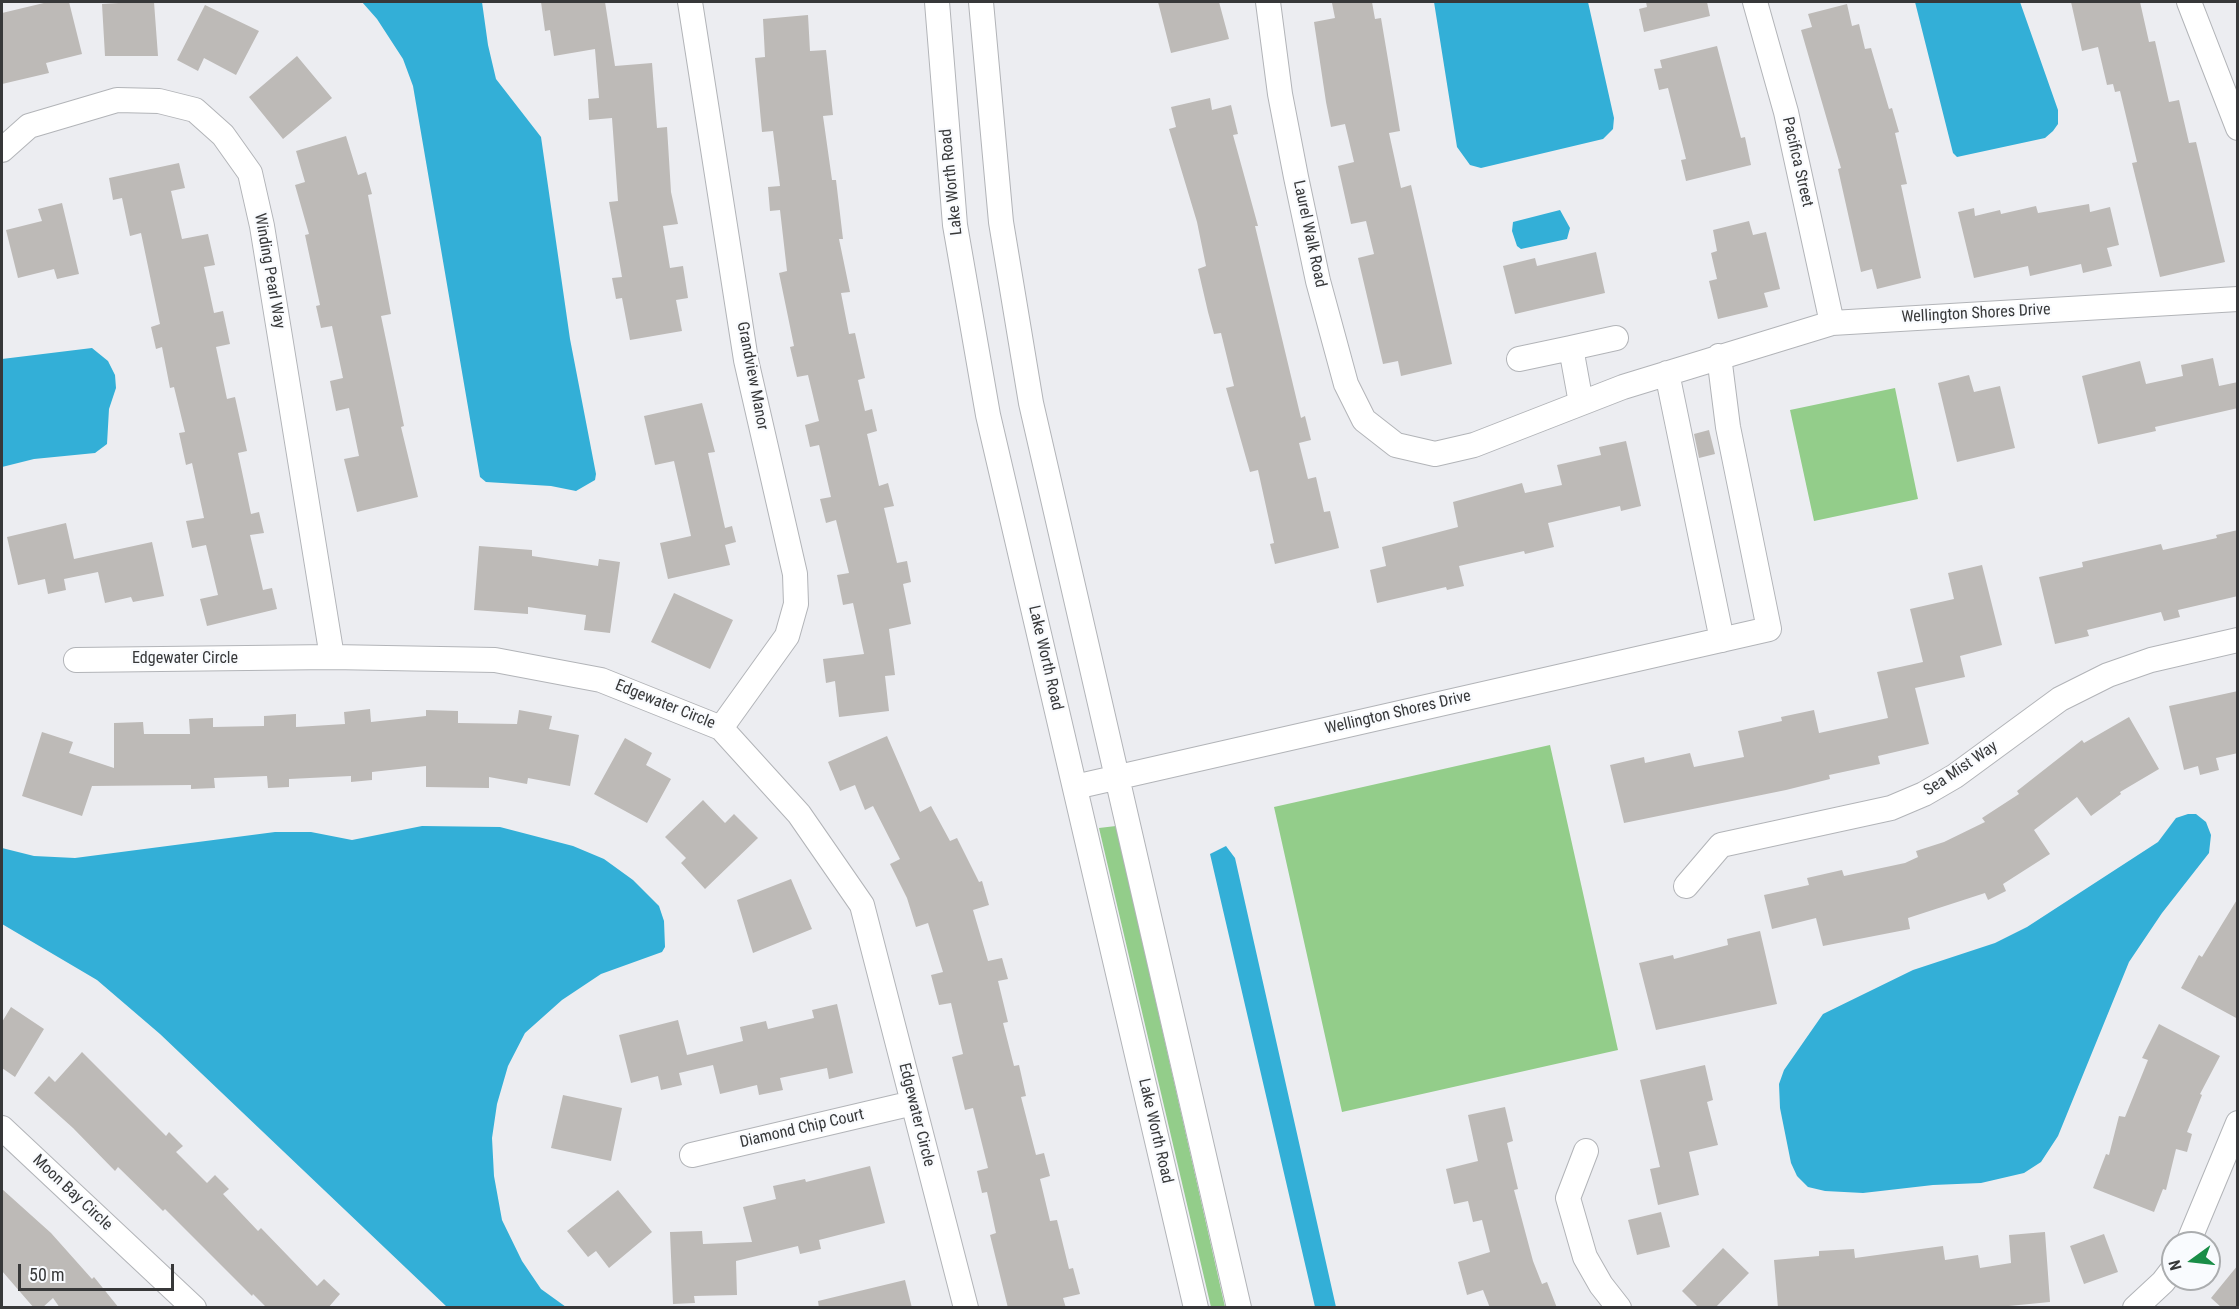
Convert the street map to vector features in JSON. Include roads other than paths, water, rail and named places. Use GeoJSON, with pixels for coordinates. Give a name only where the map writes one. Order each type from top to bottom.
{"type":"FeatureCollection","features":[{"type":"Feature","properties":{"kind":"street","name":"Grandview Manor"},"geometry":{"type":"LineString","coordinates":[[690,2],[746,360],[795,574],[796,604],[787,636],[721,728]]}},
{"type":"Feature","properties":{"kind":"street","name":"Lake Worth Road"},"geometry":{"type":"LineString","coordinates":[[938,2],[955,225],[988,415],[1196,1308]]}},
{"type":"Feature","properties":{"kind":"street"},"geometry":{"type":"LineString","coordinates":[[981,2],[1000,222],[1031,403],[1239,1308]]}},
{"type":"Feature","properties":{"kind":"street","name":"Laurel Walk Road"},"geometry":{"type":"LineString","coordinates":[[1268,2],[1280,94],[1296,177],[1318,281],[1346,384],[1364,420],[1396,445]]}},
{"type":"Feature","properties":{"kind":"street","name":"Pacifica Street"},"geometry":{"type":"LineString","coordinates":[[1755,2],[1786,112],[1832,323]]}},
{"type":"Feature","properties":{"kind":"street"},"geometry":{"type":"LineString","coordinates":[[2189,2],[2238,128]]}},
{"type":"Feature","properties":{"kind":"street","name":"Winding Pearl Way"},"geometry":{"type":"LineString","coordinates":[[2,150],[29,126],[117,100],[159,101],[195,110],[223,135],[250,173],[262,226],[332,657]]}},
{"type":"Feature","properties":{"kind":"street","name":"Wellington Shores Drive"},"geometry":{"type":"LineString","coordinates":[[1396,445],[1435,454],[1474,445],[1667,372],[1832,323],[2238,299]]}},
{"type":"Feature","properties":{"kind":"street"},"geometry":{"type":"LineString","coordinates":[[1519,359],[1617,338]]}},
{"type":"Feature","properties":{"kind":"street"},"geometry":{"type":"LineString","coordinates":[[1571,348],[1581,403]]}},
{"type":"Feature","properties":{"kind":"street","name":"Wellington Shores Drive"},"geometry":{"type":"LineString","coordinates":[[1075,787],[1769,629],[1728,427],[1719,356]]}},
{"type":"Feature","properties":{"kind":"street"},"geometry":{"type":"LineString","coordinates":[[1667,372],[1722,640]]}},
{"type":"Feature","properties":{"kind":"street","name":"Sea Mist Way"},"geometry":{"type":"LineString","coordinates":[[1686,886],[1721,845],[1891,808],[1924,794],[1955,776],[2060,699],[2108,675],[2151,660],[2238,640]]}},
{"type":"Feature","properties":{"kind":"street","name":"Edgewater Circle"},"geometry":{"type":"LineString","coordinates":[[76,660],[332,657],[495,660],[601,680],[721,728],[799,814],[862,905],[966,1308]]}},
{"type":"Feature","properties":{"kind":"street","name":"Diamond Chip Court"},"geometry":{"type":"LineString","coordinates":[[692,1155],[913,1103]]}},
{"type":"Feature","properties":{"kind":"street"},"geometry":{"type":"LineString","coordinates":[[2193,1231],[2238,1124]]}},
{"type":"Feature","properties":{"kind":"street","name":"Moon Bay Circle"},"geometry":{"type":"LineString","coordinates":[[2,1128],[194,1308]]}},
{"type":"Feature","properties":{"kind":"street"},"geometry":{"type":"LineString","coordinates":[[1586,1151],[1568,1198],[1585,1257],[1600,1285],[1619,1308]]}},
{"type":"Feature","properties":{"kind":"street"},"geometry":{"type":"LineString","coordinates":[[2135,1308],[2161,1284]]}},
{"type":"Feature","properties":{"kind":"water"},"geometry":{"type":"Polygon","coordinates":[[[362,2],[482,2],[496,79],[541,137],[570,339],[596,474],[595,480],[576,491],[551,486],[486,482],[480,477],[413,86],[403,59],[377,19],[362,2]]]}},
{"type":"Feature","properties":{"kind":"water"},"geometry":{"type":"Polygon","coordinates":[[[1434,2],[1588,2],[1614,118],[1613,129],[1603,139],[1481,168],[1470,165],[1457,147],[1434,2]]]}},
{"type":"Feature","properties":{"kind":"water"},"geometry":{"type":"Polygon","coordinates":[[[1915,2],[2020,2],[2058,110],[2058,124],[2053,131],[2045,138],[1957,157],[1953,153],[1915,2]]]}},
{"type":"Feature","properties":{"kind":"water"},"geometry":{"type":"Polygon","coordinates":[[[1560,210],[1570,228],[1567,239],[1521,249],[1517,246],[1512,231],[1513,222],[1560,210]]]}},
{"type":"Feature","properties":{"kind":"water"},"geometry":{"type":"Polygon","coordinates":[[[92,348],[108,361],[115,375],[116,388],[109,409],[107,444],[95,453],[34,459],[2,467],[2,359],[92,348]]]}},
{"type":"Feature","properties":{"kind":"water"},"geometry":{"type":"Polygon","coordinates":[[[2196,814],[2206,822],[2211,835],[2209,853],[2162,913],[2129,962],[2058,1136],[2041,1162],[2024,1173],[1981,1183],[1933,1185],[1863,1193],[1825,1191],[1808,1187],[1797,1176],[1791,1163],[1780,1108],[1779,1084],[1784,1070],[1823,1014],[1913,970],[1995,943],[2027,927],[2158,842],[2176,818],[2196,814]]]}},
{"type":"Feature","properties":{"kind":"water"},"geometry":{"type":"Polygon","coordinates":[[[422,826],[500,827],[573,846],[604,859],[633,880],[659,906],[664,921],[665,947],[662,952],[601,974],[562,1000],[525,1033],[508,1066],[497,1104],[492,1138],[494,1176],[502,1220],[522,1261],[541,1289],[566,1307],[447,1307],[160,1034],[97,980],[2,924],[2,848],[34,856],[75,858],[275,832],[311,832],[352,840],[422,826]]]}},
{"type":"Feature","properties":{"kind":"water"},"geometry":{"type":"Polygon","coordinates":[[[1226,846],[1235,858],[1336,1307],[1315,1307],[1210,854],[1226,846]]]}}]}
